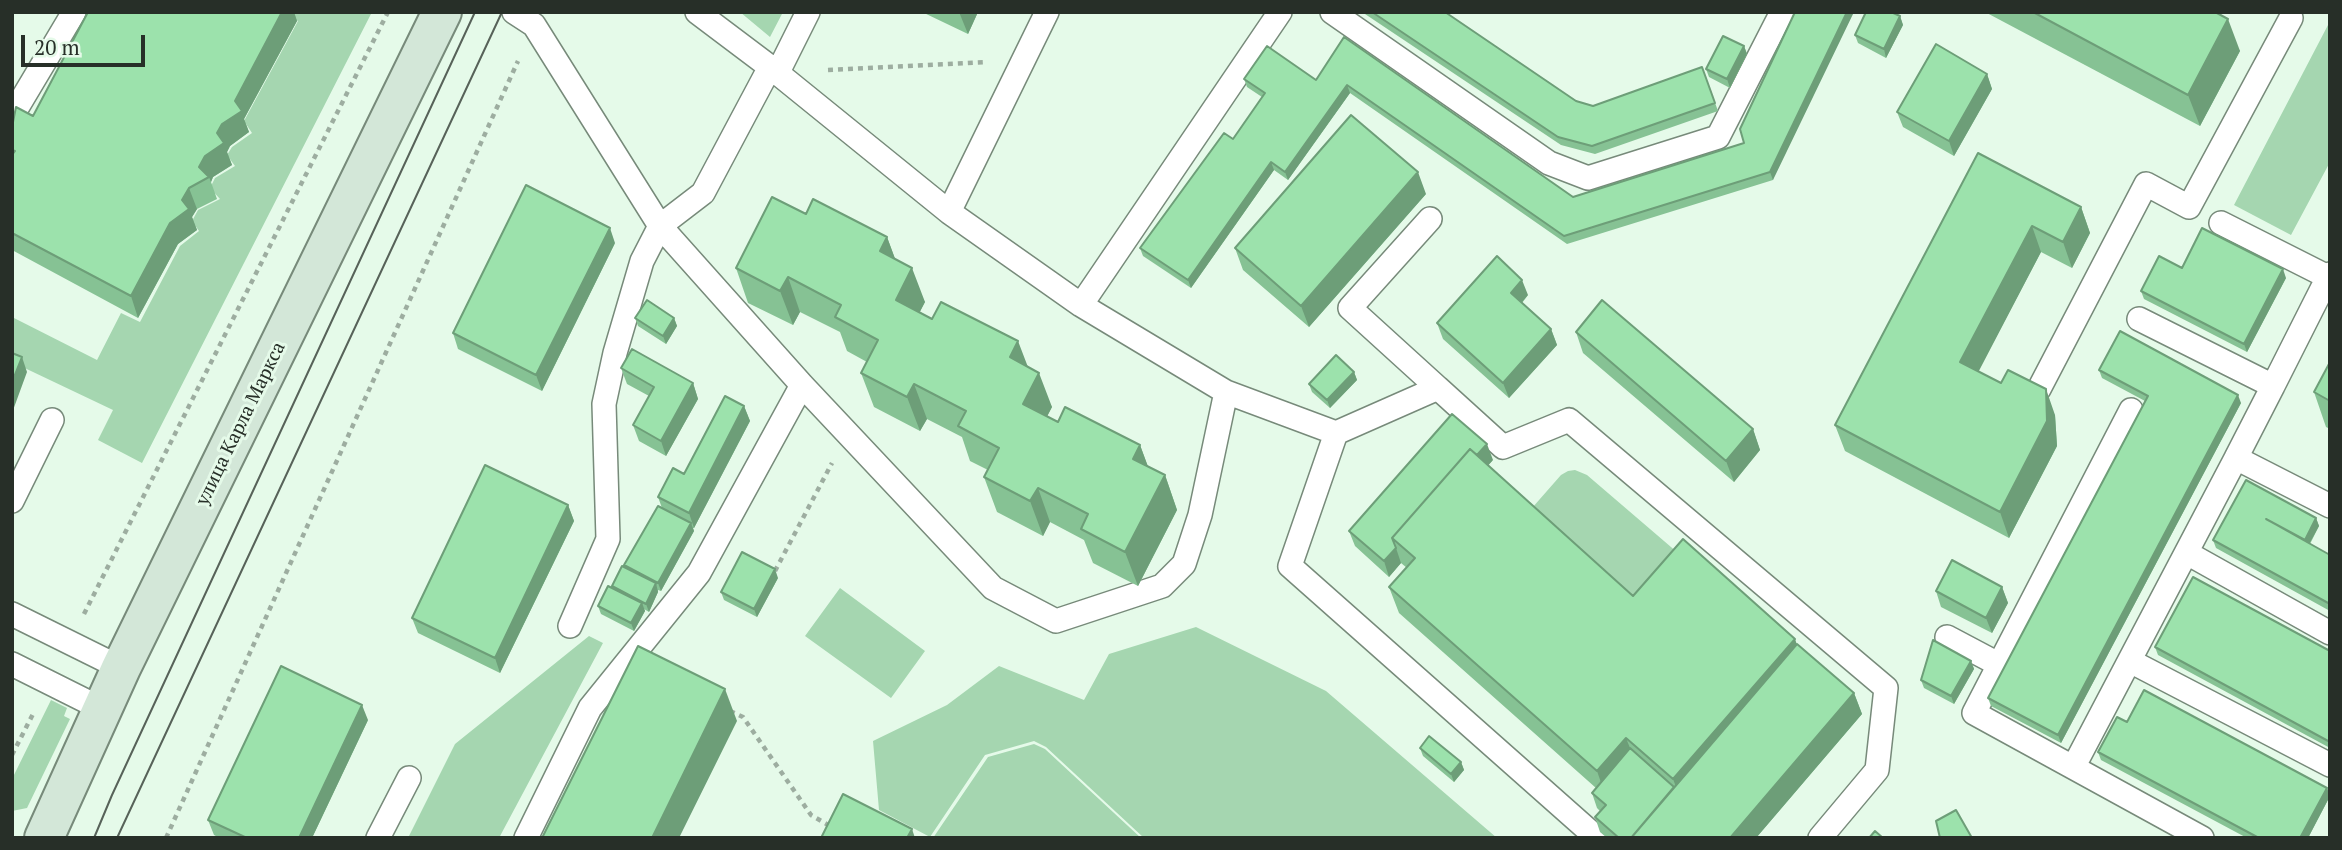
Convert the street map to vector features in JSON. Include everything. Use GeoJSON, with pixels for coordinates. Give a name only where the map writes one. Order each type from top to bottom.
{"type":"FeatureCollection","features":[{"type":"Feature","properties":{"kind":"main road","name":"улица Карла Маркса"},"geometry":{"type":"LineString","coordinates":[[52,835],[121,668],[442,12]]}},
{"type":"Feature","properties":{"kind":"lane"},"geometry":{"type":"LineString","coordinates":[[12,116],[74,12]]}},
{"type":"Feature","properties":{"kind":"lane"},"geometry":{"type":"LineString","coordinates":[[514,12],[537,18],[660,226],[802,385],[993,588],[1056,621],[1162,586],[1184,564],[1200,515],[1226,392]]}},
{"type":"Feature","properties":{"kind":"lane"},"geometry":{"type":"LineString","coordinates":[[697,12],[774,69],[950,212],[1080,305],[1226,392],[1336,433],[1438,388]]}},
{"type":"Feature","properties":{"kind":"lane"},"geometry":{"type":"LineString","coordinates":[[570,626],[608,539],[604,404],[615,353],[642,261],[660,226],[703,193],[808,12]]}},
{"type":"Feature","properties":{"kind":"lane"},"geometry":{"type":"LineString","coordinates":[[950,212],[1047,12]]}},
{"type":"Feature","properties":{"kind":"lane"},"geometry":{"type":"LineString","coordinates":[[1080,305],[1280,12]]}},
{"type":"Feature","properties":{"kind":"lane"},"geometry":{"type":"LineString","coordinates":[[1332,12],[1549,163],[1588,178],[1718,137],[1782,12]]}},
{"type":"Feature","properties":{"kind":"lane"},"geometry":{"type":"LineString","coordinates":[[2039,389],[2147,184],[2189,207],[2288,14]]}},
{"type":"Feature","properties":{"kind":"lane"},"geometry":{"type":"LineString","coordinates":[[1430,219],[1350,308],[1503,447],[1569,420],[1886,688],[1878,770],[1819,838]]}},
{"type":"Feature","properties":{"kind":"lane"},"geometry":{"type":"LineString","coordinates":[[2074,766],[2187,553],[2329,275],[2221,223]]}},
{"type":"Feature","properties":{"kind":"lane"},"geometry":{"type":"LineString","coordinates":[[2138,319],[2273,386]]}},
{"type":"Feature","properties":{"kind":"lane"},"geometry":{"type":"LineString","coordinates":[[526,838],[590,708],[699,573],[802,385]]}},
{"type":"Feature","properties":{"kind":"lane"},"geometry":{"type":"LineString","coordinates":[[2131,410],[1974,713],[2202,838]]}},
{"type":"Feature","properties":{"kind":"lane"},"geometry":{"type":"LineString","coordinates":[[12,501],[52,420]]}},
{"type":"Feature","properties":{"kind":"lane"},"geometry":{"type":"LineString","coordinates":[[1336,433],[1290,566],[1597,838]]}},
{"type":"Feature","properties":{"kind":"lane"},"geometry":{"type":"LineString","coordinates":[[2235,458],[2330,506]]}},
{"type":"Feature","properties":{"kind":"lane"},"geometry":{"type":"LineString","coordinates":[[2187,553],[2330,633]]}},
{"type":"Feature","properties":{"kind":"lane"},"geometry":{"type":"LineString","coordinates":[[12,614],[121,668]]}},
{"type":"Feature","properties":{"kind":"lane"},"geometry":{"type":"LineString","coordinates":[[1947,637],[1998,664]]}},
{"type":"Feature","properties":{"kind":"lane"},"geometry":{"type":"LineString","coordinates":[[2130,660],[2330,765]]}},
{"type":"Feature","properties":{"kind":"lane"},"geometry":{"type":"LineString","coordinates":[[12,664],[102,709]]}},
{"type":"Feature","properties":{"kind":"lane"},"geometry":{"type":"LineString","coordinates":[[378,838],[409,778]]}},
{"type":"Feature","properties":{"kind":"path"},"geometry":{"type":"LineString","coordinates":[[69,642],[388,12]]}},
{"type":"Feature","properties":{"kind":"path"},"geometry":{"type":"LineString","coordinates":[[166,838],[537,18]]}},
{"type":"Feature","properties":{"kind":"path"},"geometry":{"type":"LineString","coordinates":[[774,69],[1023,61]]}},
{"type":"Feature","properties":{"kind":"path"},"geometry":{"type":"LineString","coordinates":[[775,571],[847,433]]}},
{"type":"Feature","properties":{"kind":"path"},"geometry":{"type":"LineString","coordinates":[[12,755],[49,683]]}},
{"type":"Feature","properties":{"kind":"path"},"geometry":{"type":"LineString","coordinates":[[719,706],[743,718],[811,816],[831,826]]}},
{"type":"Feature","properties":{"kind":"green space"},"geometry":{"type":"Polygon","coordinates":[[[247,12],[372,12],[142,463],[98,440],[113,410],[12,362],[12,317],[97,360],[121,313],[140,322],[180,246],[199,231],[192,221],[198,210],[220,199],[210,188],[215,178],[235,166],[227,155],[232,147],[252,133],[244,121],[298,21],[247,12]]]}},
{"type":"Feature","properties":{"kind":"green space"},"geometry":{"type":"Polygon","coordinates":[[[740,12],[783,12],[770,37],[740,12]]]}},
{"type":"Feature","properties":{"kind":"green space"},"geometry":{"type":"Polygon","coordinates":[[[2328,25],[2330,162],[2291,235],[2234,205],[2328,25]]]}},
{"type":"Feature","properties":{"kind":"green space"},"geometry":{"type":"Polygon","coordinates":[[[1575,470],[1587,475],[1692,565],[1642,621],[1525,516],[1561,475],[1575,470]]]}},
{"type":"Feature","properties":{"kind":"green space"},"geometry":{"type":"Polygon","coordinates":[[[840,588],[925,651],[891,698],[805,636],[840,588]]]}},
{"type":"Feature","properties":{"kind":"green space"},"geometry":{"type":"Polygon","coordinates":[[[1196,627],[1326,691],[1497,838],[1144,838],[1046,747],[1034,741],[985,755],[930,837],[879,810],[873,741],[947,705],[999,666],[1084,700],[1109,654],[1196,627]]]}},
{"type":"Feature","properties":{"kind":"green space"},"geometry":{"type":"Polygon","coordinates":[[[589,636],[603,643],[499,838],[408,838],[455,744],[589,636]]]}},
{"type":"Feature","properties":{"kind":"green space"},"geometry":{"type":"Polygon","coordinates":[[[51,700],[67,708],[64,716],[70,719],[27,808],[12,811],[12,779],[51,700]]]}},
{"type":"Feature","properties":{"kind":"green space"},"geometry":{"type":"Polygon","coordinates":[[[1034,744],[1045,749],[1141,838],[933,838],[988,757],[1034,744]]]}},
{"type":"Feature","properties":{"kind":"building"},"geometry":{"type":"Polygon","coordinates":[[[88,12],[282,12],[235,101],[242,111],[222,124],[217,133],[224,143],[205,156],[199,167],[209,177],[189,188],[182,200],[189,209],[170,223],[131,296],[12,233],[12,155],[15,151],[12,150],[12,127],[16,107],[33,116],[88,12]]]}},
{"type":"Feature","properties":{"kind":"building"},"geometry":{"type":"Polygon","coordinates":[[[1372,12],[1445,12],[1576,101],[1593,106],[1702,67],[1715,103],[1592,146],[1558,137],[1372,12]]]}},
{"type":"Feature","properties":{"kind":"building"},"geometry":{"type":"Polygon","coordinates":[[[1795,12],[1847,12],[1770,172],[1564,236],[1347,85],[1285,172],[1271,162],[1188,280],[1140,248],[1224,133],[1233,139],[1265,93],[1244,79],[1267,46],[1316,80],[1344,37],[1573,197],[1744,143],[1740,129],[1795,12]]]}},
{"type":"Feature","properties":{"kind":"building"},"geometry":{"type":"Polygon","coordinates":[[[1866,12],[1891,12],[1900,16],[1884,49],[1855,35],[1866,12]]]}},
{"type":"Feature","properties":{"kind":"building"},"geometry":{"type":"Polygon","coordinates":[[[2033,12],[2215,12],[2228,19],[2188,95],[2033,12]]]}},
{"type":"Feature","properties":{"kind":"building"},"geometry":{"type":"Polygon","coordinates":[[[1723,36],[1744,46],[1727,79],[1706,69],[1723,36]]]}},
{"type":"Feature","properties":{"kind":"building"},"geometry":{"type":"Polygon","coordinates":[[[1936,44],[1987,74],[1949,141],[1897,112],[1936,44]]]}},
{"type":"Feature","properties":{"kind":"building"},"geometry":{"type":"Polygon","coordinates":[[[1351,115],[1418,172],[1301,306],[1235,248],[1351,115]]]}},
{"type":"Feature","properties":{"kind":"building"},"geometry":{"type":"Polygon","coordinates":[[[1978,153],[2081,207],[2063,242],[2032,226],[1960,362],[2001,383],[2008,370],[2046,389],[2047,421],[2000,512],[1835,425],[1978,153]]]}},
{"type":"Feature","properties":{"kind":"building"},"geometry":{"type":"Polygon","coordinates":[[[526,185],[610,228],[536,375],[453,333],[526,185]]]}},
{"type":"Feature","properties":{"kind":"building"},"geometry":{"type":"Polygon","coordinates":[[[772,197],[806,214],[813,199],[887,237],[880,251],[912,268],[896,300],[932,319],[941,302],[1018,341],[1010,357],[1039,373],[1023,404],[1058,422],[1065,407],[1140,445],[1133,459],[1165,475],[1125,552],[1081,529],[1088,514],[1038,488],[1030,501],[984,477],[999,448],[958,426],[966,411],[914,384],[907,397],[861,373],[878,340],[835,317],[841,305],[788,277],[780,291],[736,268],[772,197]]]}},
{"type":"Feature","properties":{"kind":"building"},"geometry":{"type":"Polygon","coordinates":[[[2202,228],[2283,269],[2244,344],[2141,291],[2159,256],[2182,268],[2202,228]]]}},
{"type":"Feature","properties":{"kind":"building"},"geometry":{"type":"Polygon","coordinates":[[[1497,256],[1522,280],[1511,293],[1551,329],[1503,383],[1437,323],[1497,256]]]}},
{"type":"Feature","properties":{"kind":"building"},"geometry":{"type":"Polygon","coordinates":[[[647,300],[674,318],[663,336],[635,318],[647,300]]]}},
{"type":"Feature","properties":{"kind":"building"},"geometry":{"type":"Polygon","coordinates":[[[1602,300],[1753,429],[1726,461],[1576,332],[1602,300]]]}},
{"type":"Feature","properties":{"kind":"building"},"geometry":{"type":"Polygon","coordinates":[[[2120,331],[2238,395],[2058,735],[1988,698],[2148,396],[2099,370],[2120,331]]]}},
{"type":"Feature","properties":{"kind":"building"},"geometry":{"type":"Polygon","coordinates":[[[632,349],[693,383],[661,441],[633,425],[654,387],[621,368],[632,349]]]}},
{"type":"Feature","properties":{"kind":"building"},"geometry":{"type":"Polygon","coordinates":[[[12,353],[22,357],[12,382],[12,353]]]}},
{"type":"Feature","properties":{"kind":"building"},"geometry":{"type":"Polygon","coordinates":[[[1336,355],[1354,372],[1327,400],[1309,384],[1336,355]]]}},
{"type":"Feature","properties":{"kind":"building"},"geometry":{"type":"Polygon","coordinates":[[[2330,362],[2330,401],[2314,392],[2330,362]]]}},
{"type":"Feature","properties":{"kind":"building"},"geometry":{"type":"Polygon","coordinates":[[[725,396],[744,406],[689,513],[658,497],[673,468],[684,474],[725,396]]]}},
{"type":"Feature","properties":{"kind":"building"},"geometry":{"type":"Polygon","coordinates":[[[1452,414],[1487,444],[1477,455],[1470,449],[1392,538],[1396,548],[1384,561],[1349,531],[1452,414]]]}},
{"type":"Feature","properties":{"kind":"building"},"geometry":{"type":"Polygon","coordinates":[[[1470,449],[1633,596],[1683,539],[1795,639],[1673,779],[1626,738],[1597,771],[1389,587],[1415,558],[1392,538],[1470,449]]]}},
{"type":"Feature","properties":{"kind":"building"},"geometry":{"type":"Polygon","coordinates":[[[485,465],[568,505],[495,658],[412,618],[485,465]]]}},
{"type":"Feature","properties":{"kind":"building"},"geometry":{"type":"Polygon","coordinates":[[[2246,480],[2316,518],[2305,540],[2266,519],[2330,555],[2330,604],[2213,540],[2246,480]]]}},
{"type":"Feature","properties":{"kind":"building"},"geometry":{"type":"Polygon","coordinates":[[[658,506],[691,523],[658,583],[624,565],[658,506]]]}},
{"type":"Feature","properties":{"kind":"building"},"geometry":{"type":"Polygon","coordinates":[[[742,552],[775,569],[754,609],[721,592],[742,552]]]}},
{"type":"Feature","properties":{"kind":"building"},"geometry":{"type":"Polygon","coordinates":[[[1952,560],[2002,587],[1986,618],[1936,591],[1952,560]]]}},
{"type":"Feature","properties":{"kind":"building"},"geometry":{"type":"Polygon","coordinates":[[[622,566],[656,583],[646,604],[612,586],[622,566]]]}},
{"type":"Feature","properties":{"kind":"building"},"geometry":{"type":"Polygon","coordinates":[[[2193,577],[2330,651],[2330,742],[2155,647],[2193,577]]]}},
{"type":"Feature","properties":{"kind":"building"},"geometry":{"type":"Polygon","coordinates":[[[608,586],[642,603],[631,623],[598,606],[608,586]]]}},
{"type":"Feature","properties":{"kind":"building"},"geometry":{"type":"Polygon","coordinates":[[[1933,640],[1971,661],[1951,696],[1921,680],[1933,640]]]}},
{"type":"Feature","properties":{"kind":"building"},"geometry":{"type":"Polygon","coordinates":[[[1797,644],[1854,693],[1730,838],[1631,838],[1797,644]]]}},
{"type":"Feature","properties":{"kind":"building"},"geometry":{"type":"Polygon","coordinates":[[[638,646],[725,689],[652,838],[542,838],[638,646]]]}},
{"type":"Feature","properties":{"kind":"building"},"geometry":{"type":"Polygon","coordinates":[[[281,666],[362,705],[299,838],[247,838],[208,820],[281,666]]]}},
{"type":"Feature","properties":{"kind":"building"},"geometry":{"type":"Polygon","coordinates":[[[2144,690],[2327,788],[2300,838],[2259,838],[2098,752],[2117,717],[2127,722],[2144,690]]]}},
{"type":"Feature","properties":{"kind":"building"},"geometry":{"type":"Polygon","coordinates":[[[1429,736],[1461,762],[1451,774],[1420,748],[1429,736]]]}},
{"type":"Feature","properties":{"kind":"building"},"geometry":{"type":"Polygon","coordinates":[[[1630,748],[1674,787],[1631,838],[1619,838],[1595,817],[1606,805],[1592,793],[1630,748]]]}},
{"type":"Feature","properties":{"kind":"building"},"geometry":{"type":"Polygon","coordinates":[[[843,794],[912,829],[907,838],[821,838],[843,794]]]}},
{"type":"Feature","properties":{"kind":"building"},"geometry":{"type":"Polygon","coordinates":[[[1956,810],[1972,838],[1940,838],[1936,821],[1956,810]]]}},
{"type":"Feature","properties":{"kind":"building"},"geometry":{"type":"Polygon","coordinates":[[[1875,831],[1883,838],[1869,838],[1875,831]]]}},
{"type":"Feature","properties":{"kind":"tram line"},"geometry":{"type":"LineString","coordinates":[[94,838],[475,12]]}},
{"type":"Feature","properties":{"kind":"tram line"},"geometry":{"type":"LineString","coordinates":[[117,838],[502,12]]}}]}
